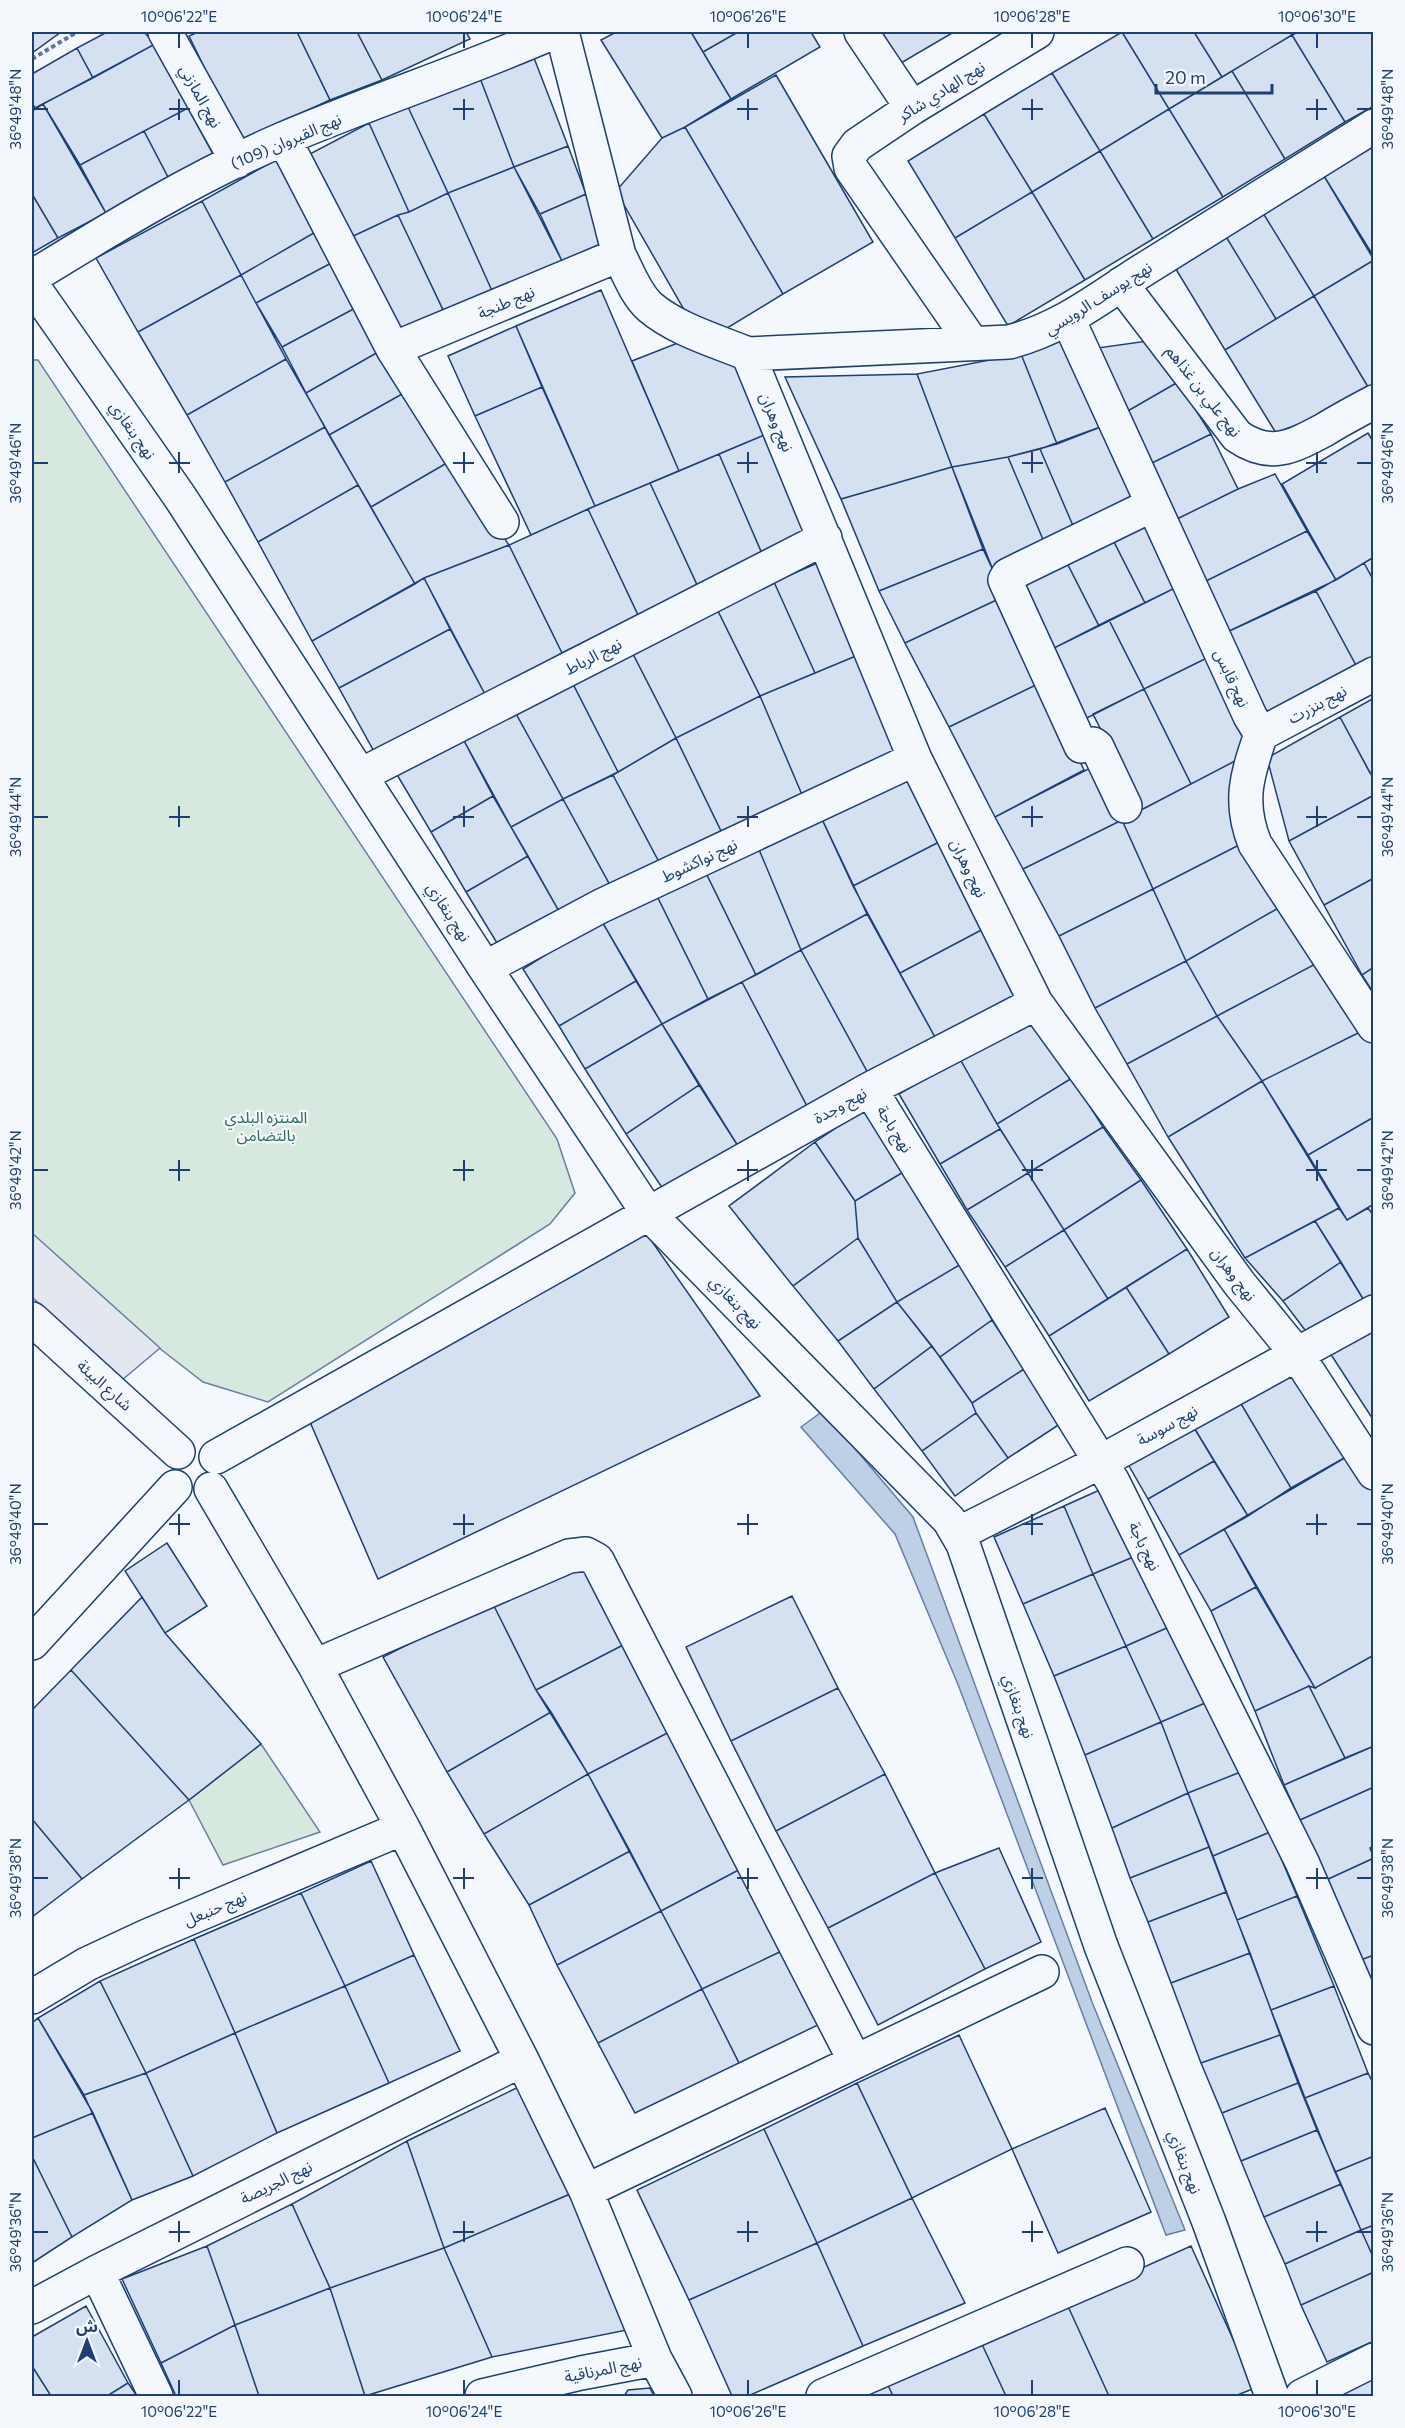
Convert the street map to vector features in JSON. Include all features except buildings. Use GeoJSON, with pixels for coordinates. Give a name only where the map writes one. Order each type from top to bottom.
{"type":"FeatureCollection","features":[{"type":"Feature","properties":{"kind":"street","name":"نهج المازني"},"geometry":{"type":"LineString","coordinates":[[165,32],[237,161]]}},
{"type":"Feature","properties":{"kind":"street","name":"نهج القيروان (109)"},"geometry":{"type":"LineString","coordinates":[[32,277],[122,221],[237,161],[284,139],[554,32]]}},
{"type":"Feature","properties":{"kind":"street"},"geometry":{"type":"LineString","coordinates":[[562,32],[619,255],[649,307],[673,322],[748,354]]}},
{"type":"Feature","properties":{"kind":"street"},"geometry":{"type":"LineString","coordinates":[[861,32],[912,108]]}},
{"type":"Feature","properties":{"kind":"street","name":"نهج الهادي شاكر"},"geometry":{"type":"LineString","coordinates":[[972,344],[851,168],[849,156],[857,145],[912,108],[1037,32]]}},
{"type":"Feature","properties":{"kind":"street","name":"نهج يوسف الرويسي"},"geometry":{"type":"LineString","coordinates":[[748,354],[972,344],[1018,340],[1036,335],[1068,319],[1374,126]]}},
{"type":"Feature","properties":{"kind":"street"},"geometry":{"type":"LineString","coordinates":[[284,139],[393,349],[502,522]]}},
{"type":"Feature","properties":{"kind":"street","name":"نهج طنجة"},"geometry":{"type":"LineString","coordinates":[[393,349],[619,255]]}},
{"type":"Feature","properties":{"kind":"street","name":"نهج علي بن غذاهم"},"geometry":{"type":"LineString","coordinates":[[1121,284],[1237,436],[1250,445],[1264,448],[1293,447],[1374,402]]}},
{"type":"Feature","properties":{"kind":"street","name":"نهج بنغازي"},"geometry":{"type":"LineString","coordinates":[[32,285],[180,497],[485,968],[648,1213],[949,1520],[958,1534],[1101,1946],[1209,2222],[1272,2397]]}},
{"type":"Feature","properties":{"kind":"street","name":"نهج قابس"},"geometry":{"type":"LineString","coordinates":[[1068,319],[1250,716],[1261,734]]}},
{"type":"Feature","properties":{"kind":"street","name":"نهج وهران"},"geometry":{"type":"LineString","coordinates":[[748,354],[915,759],[1036,1003],[1239,1283],[1296,1353],[1374,1473]]}},
{"type":"Feature","properties":{"kind":"street"},"geometry":{"type":"LineString","coordinates":[[1125,806],[1097,747],[1093,744],[1081,746],[1005,580],[1008,575],[1152,505]]}},
{"type":"Feature","properties":{"kind":"street","name":"نهج الرباط"},"geometry":{"type":"LineString","coordinates":[[361,775],[825,538]]}},
{"type":"Feature","properties":{"kind":"street","name":"نهج بنزرت"},"geometry":{"type":"LineString","coordinates":[[1261,734],[1374,674]]}},
{"type":"Feature","properties":{"kind":"street"},"geometry":{"type":"LineString","coordinates":[[1261,734],[1251,765],[1244,800],[1246,824],[1255,844],[1374,1026]]}},
{"type":"Feature","properties":{"kind":"street","name":"نهج نواكشوط"},"geometry":{"type":"LineString","coordinates":[[485,968],[601,906],[915,759]]}},
{"type":"Feature","properties":{"kind":"street","name":"نهج وجدة"},"geometry":{"type":"LineString","coordinates":[[216,1457],[870,1089],[1036,1003]]}},
{"type":"Feature","properties":{"kind":"street","name":"نهج باجة"},"geometry":{"type":"LineString","coordinates":[[870,1089],[1102,1461],[1302,1862],[1374,2028]]}},
{"type":"Feature","properties":{"kind":"street","name":"نهج سوسة"},"geometry":{"type":"LineString","coordinates":[[958,1534],[1102,1461],[1374,1312]]}},
{"type":"Feature","properties":{"kind":"street","name":"شارع البيئة"},"geometry":{"type":"LineString","coordinates":[[32,1319],[178,1452]]}},
{"type":"Feature","properties":{"kind":"street"},"geometry":{"type":"LineString","coordinates":[[199,1446],[216,1457],[220,1474],[211,1489],[200,1496],[186,1494],[171,1480],[170,1464],[178,1452],[184,1448],[199,1446]]}},
{"type":"Feature","properties":{"kind":"street"},"geometry":{"type":"LineString","coordinates":[[32,1643],[175,1486]]}},
{"type":"Feature","properties":{"kind":"street"},"geometry":{"type":"LineString","coordinates":[[211,1489],[315,1666],[403,1828],[522,2060],[586,2192],[655,2359],[675,2397]]}},
{"type":"Feature","properties":{"kind":"street"},"geometry":{"type":"LineString","coordinates":[[315,1666],[569,1556],[586,1554],[597,1560],[855,2061]]}},
{"type":"Feature","properties":{"kind":"street","name":"نهج حنبعل"},"geometry":{"type":"LineString","coordinates":[[32,1997],[87,1964],[147,1936],[403,1828]]}},
{"type":"Feature","properties":{"kind":"street"},"geometry":{"type":"LineString","coordinates":[[586,2192],[1042,1972]]}},
{"type":"Feature","properties":{"kind":"street","name":"نهج الجريصة"},"geometry":{"type":"LineString","coordinates":[[32,2307],[97,2272],[522,2060]]}},
{"type":"Feature","properties":{"kind":"street"},"geometry":{"type":"LineString","coordinates":[[823,2397],[1127,2264]]}},
{"type":"Feature","properties":{"kind":"street"},"geometry":{"type":"LineString","coordinates":[[97,2272],[156,2397]]}},
{"type":"Feature","properties":{"kind":"street","name":"نهج المرناقية"},"geometry":{"type":"LineString","coordinates":[[482,2397],[576,2385],[655,2359]]}},
{"type":"Feature","properties":{"kind":"street"},"geometry":{"type":"LineString","coordinates":[[1302,2397],[1374,2360]]}},
{"type":"Feature","properties":{"kind":"path"},"geometry":{"type":"LineString","coordinates":[[32,59],[77,32]]}},
{"type":"Feature","properties":{"kind":"green space","name":"المنتزه البلدي بالتضامن"},"geometry":{"type":"Polygon","coordinates":[[[32,360],[38,360],[557,1139],[575,1193],[550,1224],[268,1402],[203,1382],[145,1337],[32,1234],[32,360]]]}},
{"type":"Feature","properties":{"kind":"green space"},"geometry":{"type":"Polygon","coordinates":[[[261,1744],[320,1832],[223,1865],[189,1800],[261,1744]]]}},
{"type":"Feature","properties":{"kind":"shaded area"},"geometry":{"type":"Polygon","coordinates":[[[32,1233],[160,1348],[122,1380],[32,1297],[32,1233]]]}},
{"type":"Feature","properties":{"kind":"water"},"geometry":{"type":"Polygon","coordinates":[[[823,1411],[913,1517],[1092,2002],[1185,2230],[1166,2235],[959,1687],[895,1534],[801,1427],[823,1411]]]}}]}
